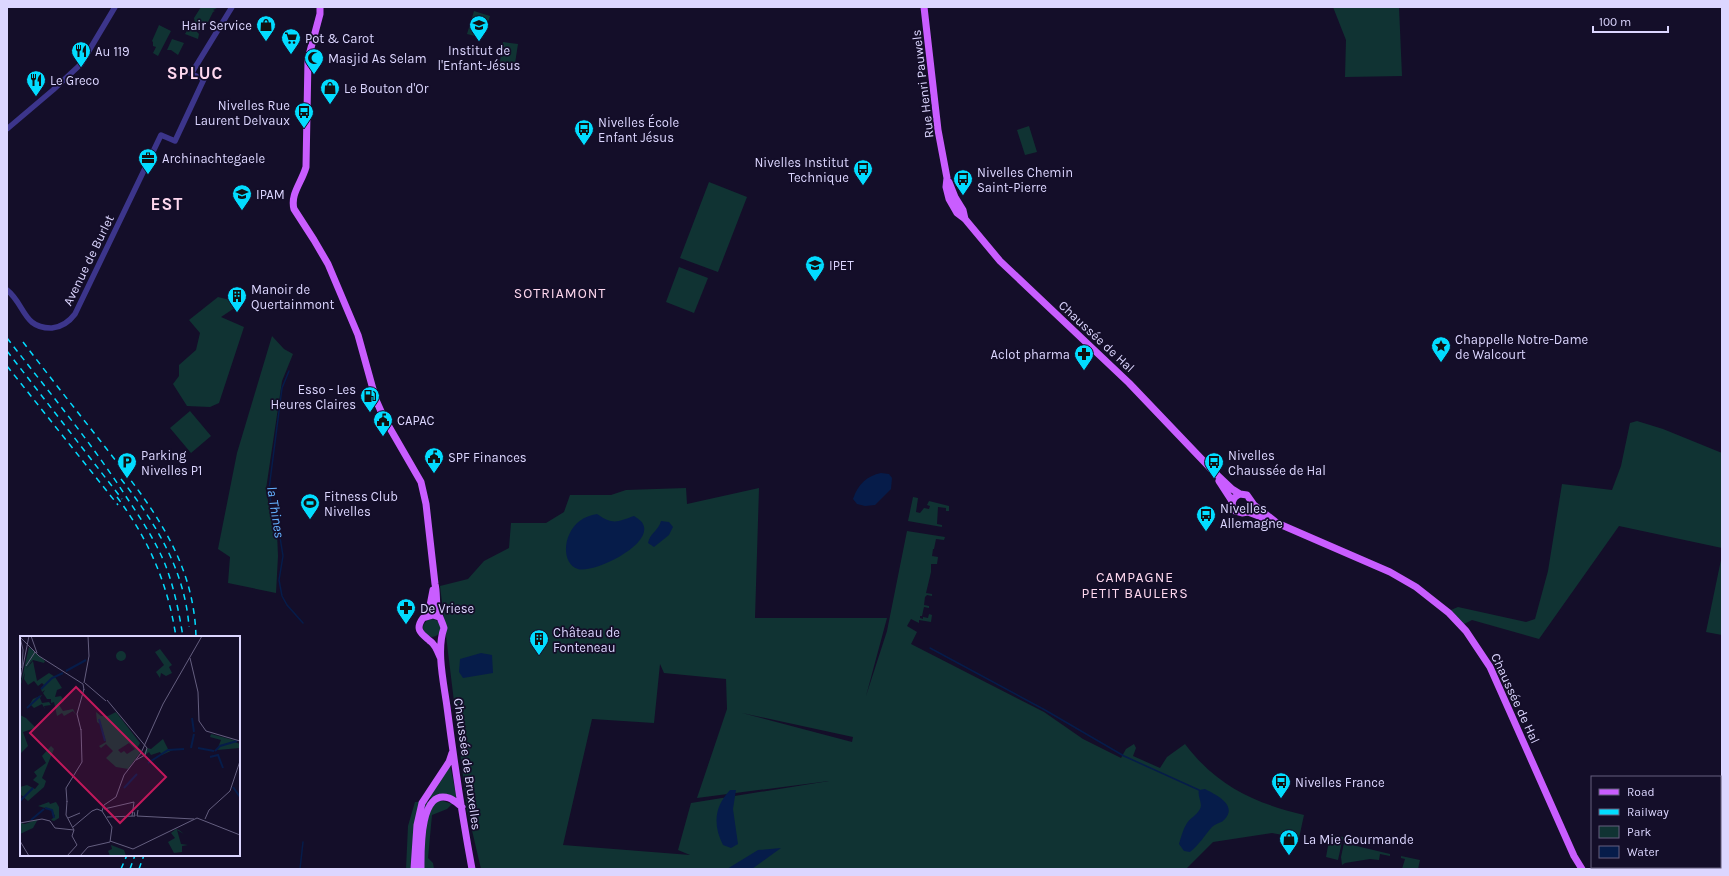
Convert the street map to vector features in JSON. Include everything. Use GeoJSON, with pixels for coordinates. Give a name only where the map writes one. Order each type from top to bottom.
{"type":"FeatureCollection","features":[{"type":"Feature","properties":{"kind":"main road"},"geometry":{"type":"LineString","coordinates":[[320,7],[320,14],[308,59],[306,167],[294,194],[293,204],[294,209],[323,255],[358,335],[372,390],[380,411],[421,482],[426,504],[437,592],[437,605],[439,617],[444,628],[441,635],[437,639],[430,640],[426,639],[420,634],[419,629],[420,622],[428,616],[435,584]]}},
{"type":"Feature","properties":{"kind":"main road","name":"Rue Henri Pauwels"},"geometry":{"type":"LineString","coordinates":[[924,7],[938,130],[944,159]]}},
{"type":"Feature","properties":{"kind":"main road","name":"Chaussée de Hal"},"geometry":{"type":"LineString","coordinates":[[944,159],[947,178],[946,187],[949,199],[957,213],[965,219],[1000,261],[1129,383],[1213,471],[1240,494],[1247,495],[1254,505],[1278,523]]}},
{"type":"Feature","properties":{"kind":"main road","name":"Chaussée de Hal"},"geometry":{"type":"LineString","coordinates":[[1213,471],[1232,501],[1232,505],[1236,511],[1242,513],[1248,512],[1278,523],[1362,559],[1404,580],[1430,597],[1449,613],[1466,631],[1490,667],[1574,856],[1582,869]]}},
{"type":"Feature","properties":{"kind":"main road"},"geometry":{"type":"LineString","coordinates":[[1232,501],[1240,494]]}},
{"type":"Feature","properties":{"kind":"main road"},"geometry":{"type":"LineString","coordinates":[[1248,512],[1251,508],[1251,500]]}},
{"type":"Feature","properties":{"kind":"main road"},"geometry":{"type":"LineString","coordinates":[[428,616],[439,617]]}},
{"type":"Feature","properties":{"kind":"main road"},"geometry":{"type":"LineString","coordinates":[[441,635],[442,663]]}},
{"type":"Feature","properties":{"kind":"main road"},"geometry":{"type":"LineString","coordinates":[[430,640],[442,663]]}},
{"type":"Feature","properties":{"kind":"main road","name":"Chaussée de Bruxelles"},"geometry":{"type":"LineString","coordinates":[[442,663],[452,751],[472,869]]}},
{"type":"Feature","properties":{"kind":"main road"},"geometry":{"type":"LineString","coordinates":[[414,869],[417,825],[422,803],[449,762],[452,751]]}},
{"type":"Feature","properties":{"kind":"main road"},"geometry":{"type":"LineString","coordinates":[[421,869],[423,831],[427,808],[432,801],[440,797],[449,798],[462,807]]}},
{"type":"Feature","properties":{"kind":"street"},"geometry":{"type":"LineString","coordinates":[[7,129],[81,64],[115,7]]}},
{"type":"Feature","properties":{"kind":"street","name":"Avenue de Burlet"},"geometry":{"type":"LineString","coordinates":[[7,290],[28,319],[39,326],[56,327],[70,320],[80,305],[161,135],[175,141],[204,79],[191,74],[232,8]]}},
{"type":"Feature","properties":{"kind":"green space"},"geometry":{"type":"Polygon","coordinates":[[[201,7],[217,8],[213,10],[215,11],[208,22],[204,23],[200,32],[197,30],[199,34],[198,39],[185,34],[191,24],[194,26],[194,18],[201,7]]]}},
{"type":"Feature","properties":{"kind":"green space"},"geometry":{"type":"Polygon","coordinates":[[[1333,7],[1399,7],[1402,76],[1345,77],[1346,40],[1333,7]]]}},
{"type":"Feature","properties":{"kind":"green space"},"geometry":{"type":"Polygon","coordinates":[[[474,11],[490,16],[483,38],[467,34],[474,11]]]}},
{"type":"Feature","properties":{"kind":"green space"},"geometry":{"type":"Polygon","coordinates":[[[159,25],[171,31],[158,56],[153,53],[156,47],[153,46],[152,41],[159,25]]]}},
{"type":"Feature","properties":{"kind":"green space"},"geometry":{"type":"Polygon","coordinates":[[[172,39],[184,43],[178,55],[171,50],[167,50],[172,39]]]}},
{"type":"Feature","properties":{"kind":"green space"},"geometry":{"type":"Polygon","coordinates":[[[503,42],[518,44],[514,70],[499,68],[503,42]]]}},
{"type":"Feature","properties":{"kind":"green space"},"geometry":{"type":"Polygon","coordinates":[[[1029,126],[1037,152],[1025,155],[1017,130],[1029,126]]]}},
{"type":"Feature","properties":{"kind":"green space"},"geometry":{"type":"Polygon","coordinates":[[[709,182],[747,197],[718,272],[680,258],[709,182]]]}},
{"type":"Feature","properties":{"kind":"green space"},"geometry":{"type":"Polygon","coordinates":[[[679,267],[708,278],[694,313],[666,302],[679,267]]]}},
{"type":"Feature","properties":{"kind":"green space"},"geometry":{"type":"Polygon","coordinates":[[[218,297],[242,303],[221,317],[244,327],[219,403],[210,407],[187,406],[173,384],[179,376],[179,365],[196,350],[200,333],[189,320],[218,297]]]}},
{"type":"Feature","properties":{"kind":"green space"},"geometry":{"type":"Polygon","coordinates":[[[272,336],[284,349],[293,354],[282,381],[266,489],[270,513],[277,533],[278,556],[276,593],[228,583],[230,557],[218,549],[237,453],[272,336]]]}},
{"type":"Feature","properties":{"kind":"green space"},"geometry":{"type":"Polygon","coordinates":[[[190,411],[211,436],[191,453],[170,428],[190,411]]]}},
{"type":"Feature","properties":{"kind":"green space"},"geometry":{"type":"Polygon","coordinates":[[[1637,421],[1663,429],[1722,453],[1722,548],[1619,526],[1539,639],[1472,620],[1464,624],[1451,610],[1458,607],[1526,622],[1535,619],[1548,571],[1562,484],[1612,490],[1621,466],[1630,423],[1637,421]]]}},
{"type":"Feature","properties":{"kind":"green space"},"geometry":{"type":"Polygon","coordinates":[[[686,488],[687,504],[759,488],[755,618],[887,618],[866,696],[887,631],[907,531],[945,537],[944,540],[936,539],[932,556],[938,557],[937,564],[931,564],[931,572],[926,593],[932,594],[932,596],[927,595],[925,597],[924,605],[929,606],[929,608],[924,607],[922,616],[920,616],[920,618],[923,619],[923,617],[928,618],[929,614],[932,615],[931,622],[919,620],[919,623],[911,619],[907,626],[917,632],[911,644],[1044,712],[1083,739],[1121,758],[1126,749],[1134,744],[1136,748],[1133,756],[1160,768],[1167,757],[1185,744],[1197,759],[1210,771],[1238,791],[1269,805],[1304,815],[1299,838],[1272,833],[1213,842],[1186,869],[481,869],[467,809],[440,586],[468,579],[484,561],[509,548],[511,523],[546,523],[564,512],[570,495],[611,495],[626,490],[686,488]],[[660,664],[654,723],[592,719],[563,845],[690,855],[678,850],[691,803],[829,781],[697,798],[727,709],[726,679],[664,673],[660,664]],[[742,713],[852,742],[853,737],[742,713]]]}},
{"type":"Feature","properties":{"kind":"green space"},"geometry":{"type":"Polygon","coordinates":[[[913,497],[918,498],[916,512],[920,513],[924,508],[929,509],[930,506],[927,505],[929,501],[949,506],[949,511],[946,511],[946,508],[938,507],[937,524],[942,525],[942,527],[908,521],[913,497]]]}},
{"type":"Feature","properties":{"kind":"green space"},"geometry":{"type":"Polygon","coordinates":[[[1722,555],[1722,635],[1706,632],[1722,555]]]}},
{"type":"Feature","properties":{"kind":"green space"},"geometry":{"type":"Polygon","coordinates":[[[428,619],[436,619],[441,624],[439,635],[436,637],[428,637],[423,632],[423,624],[428,619]]]}},
{"type":"Feature","properties":{"kind":"green space"},"geometry":{"type":"Polygon","coordinates":[[[450,765],[457,799],[444,794],[427,799],[450,765]]]}},
{"type":"Feature","properties":{"kind":"green space"},"geometry":{"type":"Polygon","coordinates":[[[443,801],[452,804],[447,809],[432,815],[428,858],[433,863],[434,869],[406,869],[408,826],[415,802],[443,801]]]}},
{"type":"Feature","properties":{"kind":"green space"},"geometry":{"type":"Polygon","coordinates":[[[1330,835],[1343,837],[1338,860],[1326,857],[1330,835]]]}},
{"type":"Feature","properties":{"kind":"green space"},"geometry":{"type":"Polygon","coordinates":[[[1344,843],[1390,854],[1390,856],[1380,854],[1379,860],[1370,859],[1345,863],[1342,865],[1341,857],[1344,843]]]}},
{"type":"Feature","properties":{"kind":"green space"},"geometry":{"type":"Polygon","coordinates":[[[1401,856],[1420,860],[1418,869],[1402,869],[1405,859],[1401,858],[1401,856]]]}},
{"type":"Feature","properties":{"kind":"water"},"geometry":{"type":"Polygon","coordinates":[[[881,473],[889,474],[892,478],[891,489],[875,505],[865,506],[857,504],[853,499],[860,485],[871,476],[881,473]]]}},
{"type":"Feature","properties":{"kind":"water"},"geometry":{"type":"Polygon","coordinates":[[[597,514],[611,521],[623,520],[634,516],[643,524],[644,532],[639,541],[631,549],[620,556],[596,567],[578,569],[573,567],[566,554],[567,539],[574,527],[584,518],[597,514]]]}},
{"type":"Feature","properties":{"kind":"water"},"geometry":{"type":"Polygon","coordinates":[[[661,521],[669,522],[673,527],[669,535],[654,547],[648,543],[661,521]]]}},
{"type":"Feature","properties":{"kind":"water"},"geometry":{"type":"Polygon","coordinates":[[[481,653],[492,655],[493,673],[463,678],[459,672],[460,659],[481,653]]]}},
{"type":"Feature","properties":{"kind":"water"},"geometry":{"type":"Polygon","coordinates":[[[1205,789],[1219,797],[1227,804],[1229,809],[1228,814],[1224,820],[1212,827],[1190,852],[1184,851],[1179,844],[1182,833],[1188,821],[1201,807],[1199,790],[1205,789]]]}},
{"type":"Feature","properties":{"kind":"water"},"geometry":{"type":"Polygon","coordinates":[[[730,790],[736,790],[733,809],[738,844],[731,848],[723,845],[717,823],[718,810],[725,796],[730,790]]]}},
{"type":"Feature","properties":{"kind":"water"},"geometry":{"type":"Polygon","coordinates":[[[781,848],[752,869],[727,869],[758,850],[781,848]]]}},
{"type":"Feature","properties":{"kind":"waterway","name":"la Thines"},"geometry":{"type":"LineString","coordinates":[[289,371],[282,388],[269,489],[283,556],[279,580],[282,596],[287,605],[303,623]]}},
{"type":"Feature","properties":{"kind":"waterway"},"geometry":{"type":"LineString","coordinates":[[930,648],[1045,710],[1124,756],[1199,790]]}},
{"type":"Feature","properties":{"kind":"waterway","name":"la Thines"},"geometry":{"type":"LineString","coordinates":[[300,869],[303,842]]}},
{"type":"Feature","properties":{"kind":"railway"},"geometry":{"type":"LineString","coordinates":[[7,338],[99,457],[148,530],[165,564],[171,582],[183,636]]}},
{"type":"Feature","properties":{"kind":"railway"},"geometry":{"type":"LineString","coordinates":[[23,342],[136,487],[166,532],[178,556],[187,581],[193,608],[196,636]]}},
{"type":"Feature","properties":{"kind":"railway"},"geometry":{"type":"LineString","coordinates":[[7,351],[122,499]]}},
{"type":"Feature","properties":{"kind":"railway"},"geometry":{"type":"LineString","coordinates":[[7,366],[118,505]]}},
{"type":"Feature","properties":{"kind":"railway"},"geometry":{"type":"LineString","coordinates":[[121,479],[145,512],[175,566],[186,606],[189,627]]}},
{"type":"Feature","properties":{"kind":"railway"},"geometry":{"type":"LineString","coordinates":[[117,497],[139,530],[156,563],[168,599],[176,636]]}},
{"type":"Feature","properties":{"kind":"railway"},"geometry":{"type":"LineString","coordinates":[[121,869],[127,856]]}},
{"type":"Feature","properties":{"kind":"railway"},"geometry":{"type":"LineString","coordinates":[[130,869],[135,856]]}},
{"type":"Feature","properties":{"kind":"railway"},"geometry":{"type":"LineString","coordinates":[[139,869],[144,856]]}},
{"type":"Feature","properties":{"kind":"place","name":"Hair Service"},"geometry":{"type":"Point","coordinates":[266,42]}},
{"type":"Feature","properties":{"kind":"place","name":"Institut de l'Enfant-Jésus"},"geometry":{"type":"Point","coordinates":[479,42]}},
{"type":"Feature","properties":{"kind":"place","name":"Pot & Carot"},"geometry":{"type":"Point","coordinates":[291,55]}},
{"type":"Feature","properties":{"kind":"place","name":"Au 119"},"geometry":{"type":"Point","coordinates":[81,68]}},
{"type":"Feature","properties":{"kind":"place","name":"Masjid As Selam"},"geometry":{"type":"Point","coordinates":[314,75]}},
{"type":"Feature","properties":{"kind":"place","name":"Le Greco"},"geometry":{"type":"Point","coordinates":[36,97]}},
{"type":"Feature","properties":{"kind":"place","name":"Le Bouton d'Or"},"geometry":{"type":"Point","coordinates":[330,105]}},
{"type":"Feature","properties":{"kind":"place","name":"Nivelles Rue Laurent Delvaux"},"geometry":{"type":"Point","coordinates":[304,129]}},
{"type":"Feature","properties":{"kind":"place","name":"Nivelles École Enfant Jésus"},"geometry":{"type":"Point","coordinates":[584,146]}},
{"type":"Feature","properties":{"kind":"place","name":"Archinachtegaele"},"geometry":{"type":"Point","coordinates":[148,175]}},
{"type":"Feature","properties":{"kind":"place","name":"Nivelles Institut Technique"},"geometry":{"type":"Point","coordinates":[863,186]}},
{"type":"Feature","properties":{"kind":"place","name":"Nivelles Chemin Saint-Pierre"},"geometry":{"type":"Point","coordinates":[963,196]}},
{"type":"Feature","properties":{"kind":"place","name":"IPAM"},"geometry":{"type":"Point","coordinates":[242,211]}},
{"type":"Feature","properties":{"kind":"place","name":"IPET"},"geometry":{"type":"Point","coordinates":[815,282]}},
{"type":"Feature","properties":{"kind":"place","name":"Manoir de Quertainmont"},"geometry":{"type":"Point","coordinates":[237,313]}},
{"type":"Feature","properties":{"kind":"place","name":"Chappelle Notre-Dame de Walcourt"},"geometry":{"type":"Point","coordinates":[1441,363]}},
{"type":"Feature","properties":{"kind":"place","name":"Aclot pharma"},"geometry":{"type":"Point","coordinates":[1084,371]}},
{"type":"Feature","properties":{"kind":"place","name":"Esso - Les Heures Claires"},"geometry":{"type":"Point","coordinates":[370,413]}},
{"type":"Feature","properties":{"kind":"place","name":"CAPAC"},"geometry":{"type":"Point","coordinates":[383,437]}},
{"type":"Feature","properties":{"kind":"place","name":"SPF Finances"},"geometry":{"type":"Point","coordinates":[434,474]}},
{"type":"Feature","properties":{"kind":"place","name":"Parking Nivelles P1"},"geometry":{"type":"Point","coordinates":[127,479]}},
{"type":"Feature","properties":{"kind":"place","name":"Nivelles Chaussée de Hal"},"geometry":{"type":"Point","coordinates":[1214,479]}},
{"type":"Feature","properties":{"kind":"place","name":"Fitness Club Nivelles"},"geometry":{"type":"Point","coordinates":[310,520]}},
{"type":"Feature","properties":{"kind":"place","name":"Nivelles Allemagne"},"geometry":{"type":"Point","coordinates":[1206,532]}},
{"type":"Feature","properties":{"kind":"place","name":"De Vriese"},"geometry":{"type":"Point","coordinates":[406,625]}},
{"type":"Feature","properties":{"kind":"place","name":"Château de Fonteneau"},"geometry":{"type":"Point","coordinates":[539,656]}},
{"type":"Feature","properties":{"kind":"place","name":"Nivelles France"},"geometry":{"type":"Point","coordinates":[1281,799]}},
{"type":"Feature","properties":{"kind":"place","name":"La Mie Gourmande"},"geometry":{"type":"Point","coordinates":[1289,856]}},
{"type":"Feature","properties":{"kind":"district","name":"SPLUC"},"geometry":{"type":"Point","coordinates":[195,73]}},
{"type":"Feature","properties":{"kind":"district","name":"EST"},"geometry":{"type":"Point","coordinates":[167,204]}},
{"type":"Feature","properties":{"kind":"district","name":"SOTRIAMONT"},"geometry":{"type":"Point","coordinates":[560,293]}},
{"type":"Feature","properties":{"kind":"district","name":"CAMPAGNE PETIT BAULERS"},"geometry":{"type":"Point","coordinates":[1135,586]}}]}
